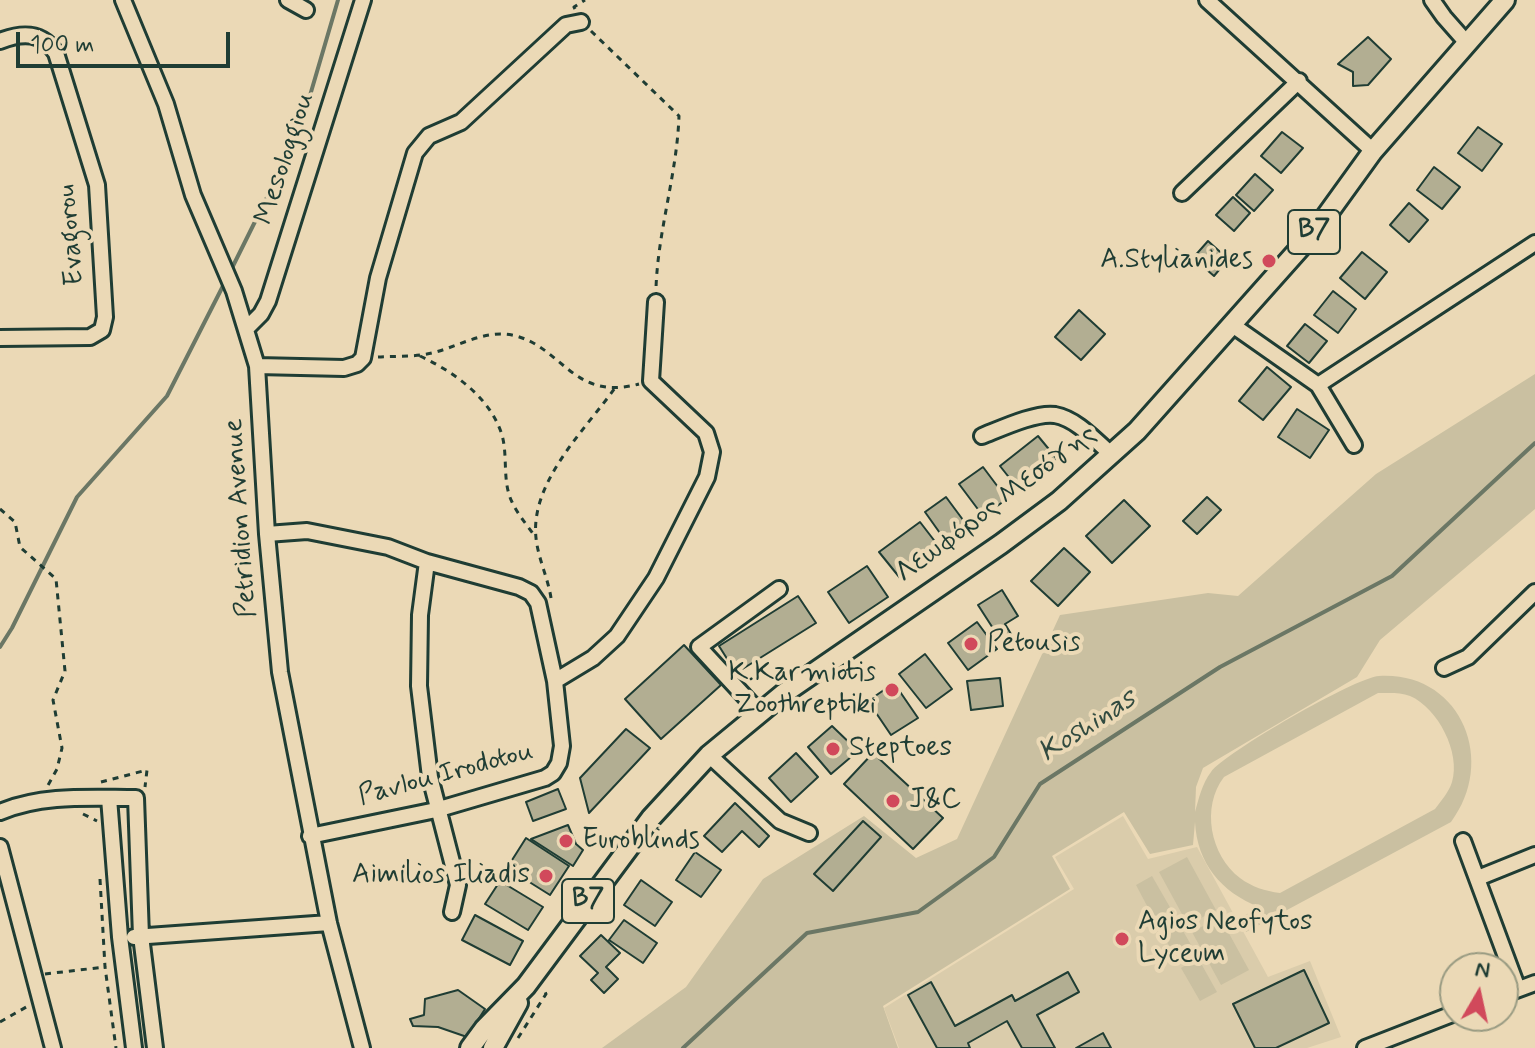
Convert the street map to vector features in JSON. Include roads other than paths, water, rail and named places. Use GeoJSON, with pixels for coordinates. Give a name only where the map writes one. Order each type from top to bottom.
{"type":"FeatureCollection","features":[{"type":"Feature","properties":{"kind":"main road","name":"Λεωφόρος Μεσόγης"},"geometry":{"type":"LineString","coordinates":[[470,1048],[526,986],[651,818],[709,755],[783,694],[1059,501],[1112,455],[1171,395],[1316,230],[1373,151],[1505,0]]}},
{"type":"Feature","properties":{"kind":"main road","name":"Λεωφόρος Μεσόγης"},"geometry":{"type":"LineString","coordinates":[[493,1048],[526,986]]}},
{"type":"Feature","properties":{"kind":"street","name":"Petridion Avenue"},"geometry":{"type":"LineString","coordinates":[[123,0],[166,104],[193,195],[245,322],[257,366],[267,534],[280,672],[310,836],[362,1048]]}},
{"type":"Feature","properties":{"kind":"street"},"geometry":{"type":"LineString","coordinates":[[288,0],[306,10]]}},
{"type":"Feature","properties":{"kind":"street","name":"Mesologgiou"},"geometry":{"type":"LineString","coordinates":[[245,322],[261,314],[268,301],[363,0]]}},
{"type":"Feature","properties":{"kind":"street"},"geometry":{"type":"LineString","coordinates":[[1207,0],[1373,151]]}},
{"type":"Feature","properties":{"kind":"street"},"geometry":{"type":"LineString","coordinates":[[1432,0],[1466,42]]}},
{"type":"Feature","properties":{"kind":"street"},"geometry":{"type":"LineString","coordinates":[[257,366],[344,368],[357,364],[363,358],[378,278],[415,153],[429,136],[461,122],[566,25],[581,22]]}},
{"type":"Feature","properties":{"kind":"street","name":"Evagorou"},"geometry":{"type":"LineString","coordinates":[[0,41],[23,34],[37,36],[49,42],[56,53],[97,185],[105,317],[102,330],[90,337],[0,338]]}},
{"type":"Feature","properties":{"kind":"street"},"geometry":{"type":"LineString","coordinates":[[1182,193],[1299,81]]}},
{"type":"Feature","properties":{"kind":"street"},"geometry":{"type":"LineString","coordinates":[[1318,385],[1535,243]]}},
{"type":"Feature","properties":{"kind":"street"},"geometry":{"type":"LineString","coordinates":[[555,681],[593,658],[617,636],[656,578],[707,477],[712,452],[706,433],[651,381],[656,302]]}},
{"type":"Feature","properties":{"kind":"street"},"geometry":{"type":"LineString","coordinates":[[1231,324],[1318,385],[1354,445]]}},
{"type":"Feature","properties":{"kind":"street"},"geometry":{"type":"LineString","coordinates":[[982,436],[1018,422],[1054,415],[1083,429],[1112,455]]}},
{"type":"Feature","properties":{"kind":"street"},"geometry":{"type":"LineString","coordinates":[[267,534],[307,531],[388,547],[427,562],[420,615],[419,686],[436,810],[458,885],[452,912]]}},
{"type":"Feature","properties":{"kind":"street","name":"Pavlou Irodotou"},"geometry":{"type":"LineString","coordinates":[[310,836],[436,810],[545,778],[553,773],[562,755],[555,681],[538,603],[531,593],[496,580],[427,562]]}},
{"type":"Feature","properties":{"kind":"street"},"geometry":{"type":"LineString","coordinates":[[760,713],[699,647],[779,589]]}},
{"type":"Feature","properties":{"kind":"street"},"geometry":{"type":"LineString","coordinates":[[1444,668],[1468,657],[1535,592]]}},
{"type":"Feature","properties":{"kind":"street"},"geometry":{"type":"LineString","coordinates":[[709,755],[780,821],[809,833]]}},
{"type":"Feature","properties":{"kind":"street"},"geometry":{"type":"LineString","coordinates":[[0,812],[19,804],[82,797],[140,799],[141,936],[155,1048]]}},
{"type":"Feature","properties":{"kind":"street"},"geometry":{"type":"LineString","coordinates":[[109,798],[120,937],[134,1048]]}},
{"type":"Feature","properties":{"kind":"street"},"geometry":{"type":"LineString","coordinates":[[1463,841],[1505,952]]}},
{"type":"Feature","properties":{"kind":"street"},"geometry":{"type":"LineString","coordinates":[[0,847],[53,1048]]}},
{"type":"Feature","properties":{"kind":"street"},"geometry":{"type":"LineString","coordinates":[[1478,878],[1535,855]]}},
{"type":"Feature","properties":{"kind":"street"},"geometry":{"type":"LineString","coordinates":[[120,937],[329,923]]}},
{"type":"Feature","properties":{"kind":"street"},"geometry":{"type":"LineString","coordinates":[[1365,1048],[1439,1019]]}},
{"type":"Feature","properties":{"kind":"waterway"},"geometry":{"type":"LineString","coordinates":[[230,272],[299,133],[338,0]]}},
{"type":"Feature","properties":{"kind":"waterway"},"geometry":{"type":"LineString","coordinates":[[0,647],[77,497],[167,396],[226,280]]}},
{"type":"Feature","properties":{"kind":"waterway","name":"Koshinas"},"geometry":{"type":"LineString","coordinates":[[683,1048],[807,933],[918,912],[994,857],[1040,784],[1220,667],[1392,576],[1535,443]]}},
{"type":"Feature","properties":{"kind":"place","name":"A.Stylianides"},"geometry":{"type":"Point","coordinates":[1269,261]}},
{"type":"Feature","properties":{"kind":"place","name":"Petousis"},"geometry":{"type":"Point","coordinates":[971,644]}},
{"type":"Feature","properties":{"kind":"place","name":"K.Karmiotis Zoothreptiki"},"geometry":{"type":"Point","coordinates":[892,690]}},
{"type":"Feature","properties":{"kind":"place","name":"Steptoes"},"geometry":{"type":"Point","coordinates":[833,749]}},
{"type":"Feature","properties":{"kind":"place","name":"J&C"},"geometry":{"type":"Point","coordinates":[893,801]}},
{"type":"Feature","properties":{"kind":"place","name":"Euroblinds"},"geometry":{"type":"Point","coordinates":[566,841]}},
{"type":"Feature","properties":{"kind":"place","name":"Aimilios Iliadis"},"geometry":{"type":"Point","coordinates":[546,876]}},
{"type":"Feature","properties":{"kind":"place","name":"Agios Neofytos Lyceum"},"geometry":{"type":"Point","coordinates":[1122,939]}}]}
